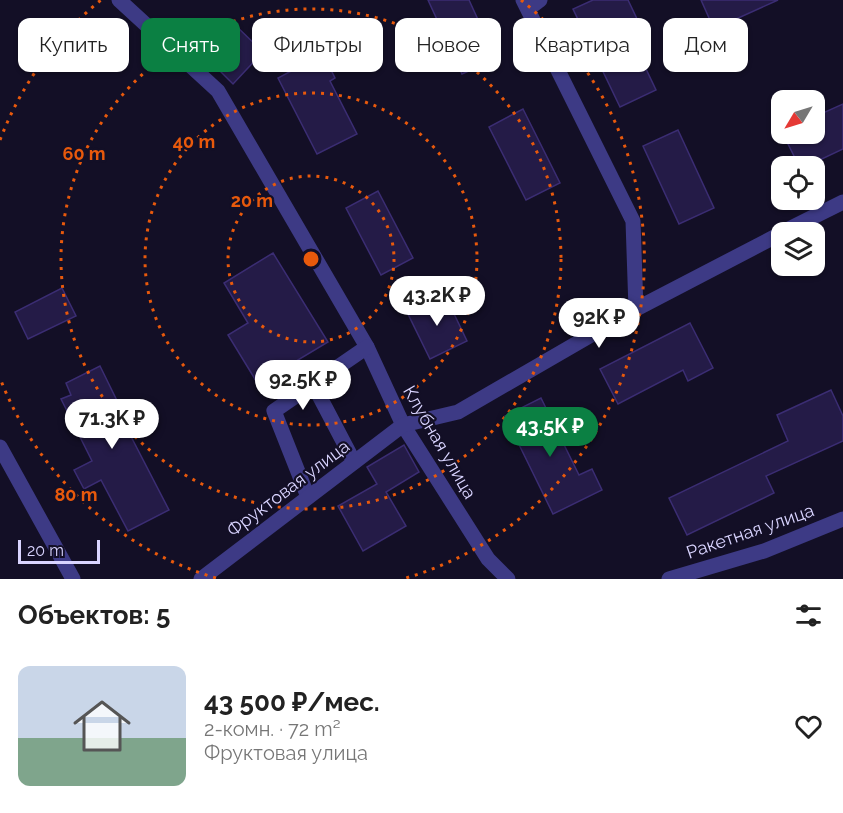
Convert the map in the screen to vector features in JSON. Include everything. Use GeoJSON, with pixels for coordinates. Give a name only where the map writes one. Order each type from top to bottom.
{"type":"FeatureCollection","features":[{"type":"Feature","properties":{"kind":"street","name":"Клубная улица"},"geometry":{"type":"LineString","coordinates":[[119,0],[218,91],[367,346],[403,425],[488,559],[508,579]]}},
{"type":"Feature","properties":{"kind":"street"},"geometry":{"type":"LineString","coordinates":[[530,3],[633,221],[636,309]]}},
{"type":"Feature","properties":{"kind":"street","name":"Фруктовая улица"},"geometry":{"type":"LineString","coordinates":[[804,222],[843,202]]}},
{"type":"Feature","properties":{"kind":"street","name":"Фруктовая улица"},"geometry":{"type":"LineString","coordinates":[[201,579],[403,425],[458,412],[636,309],[771,239]]}},
{"type":"Feature","properties":{"kind":"street"},"geometry":{"type":"LineString","coordinates":[[308,497],[274,411],[367,346]]}},
{"type":"Feature","properties":{"kind":"street"},"geometry":{"type":"LineString","coordinates":[[313,384],[354,462]]}},
{"type":"Feature","properties":{"kind":"street"},"geometry":{"type":"LineString","coordinates":[[0,447],[73,579]]}},
{"type":"Feature","properties":{"kind":"street","name":"Ракетная улица"},"geometry":{"type":"LineString","coordinates":[[669,579],[764,551],[843,519]]}},
{"type":"Feature","properties":{"kind":"building"},"geometry":{"type":"Polygon","coordinates":[[[428,0],[469,0],[477,18],[436,18],[428,0]]]}},
{"type":"Feature","properties":{"kind":"building"},"geometry":{"type":"Polygon","coordinates":[[[593,0],[628,0],[637,18],[577,18],[573,9],[593,0]]]}},
{"type":"Feature","properties":{"kind":"building"},"geometry":{"type":"Polygon","coordinates":[[[701,0],[778,0],[738,18],[709,18],[701,0]]]}},
{"type":"Feature","properties":{"kind":"building"},"geometry":{"type":"Polygon","coordinates":[[[240,30],[252,41],[252,64],[233,84],[221,72],[240,72],[240,30]]]}},
{"type":"Feature","properties":{"kind":"building"},"geometry":{"type":"Polygon","coordinates":[[[289,72],[332,72],[335,78],[330,81],[357,134],[317,154],[278,78],[289,72]]]}},
{"type":"Feature","properties":{"kind":"building"},"geometry":{"type":"Polygon","coordinates":[[[603,72],[647,72],[656,90],[620,107],[603,72]]]}},
{"type":"Feature","properties":{"kind":"building"},"geometry":{"type":"Polygon","coordinates":[[[843,104],[843,149],[825,158],[794,156],[788,144],[825,144],[825,112],[843,104]]]}},
{"type":"Feature","properties":{"kind":"building"},"geometry":{"type":"Polygon","coordinates":[[[523,109],[560,183],[526,200],[489,127],[523,109]]]}},
{"type":"Feature","properties":{"kind":"building"},"geometry":{"type":"Polygon","coordinates":[[[678,130],[714,208],[679,224],[643,146],[678,130]]]}},
{"type":"Feature","properties":{"kind":"building"},"geometry":{"type":"Polygon","coordinates":[[[378,191],[413,258],[381,275],[346,208],[378,191]]]}},
{"type":"Feature","properties":{"kind":"building"},"geometry":{"type":"Polygon","coordinates":[[[273,253],[328,342],[258,384],[228,335],[248,323],[224,283],[273,253]]]}},
{"type":"Feature","properties":{"kind":"building"},"geometry":{"type":"Polygon","coordinates":[[[62,288],[76,316],[28,339],[15,312],[62,288]]]}},
{"type":"Feature","properties":{"kind":"building"},"geometry":{"type":"Polygon","coordinates":[[[445,295],[467,341],[430,359],[407,312],[445,295]]]}},
{"type":"Feature","properties":{"kind":"building"},"geometry":{"type":"Polygon","coordinates":[[[690,323],[713,368],[688,381],[683,370],[618,404],[600,369],[690,323]]]}},
{"type":"Feature","properties":{"kind":"building"},"geometry":{"type":"Polygon","coordinates":[[[100,366],[126,419],[123,421],[169,510],[128,531],[101,480],[84,489],[74,470],[92,461],[61,399],[71,395],[66,383],[100,366]]]}},
{"type":"Feature","properties":{"kind":"building"},"geometry":{"type":"Polygon","coordinates":[[[831,390],[843,416],[843,441],[766,476],[774,493],[687,535],[669,498],[788,441],[777,415],[831,390]]]}},
{"type":"Feature","properties":{"kind":"building"},"geometry":{"type":"Polygon","coordinates":[[[541,398],[579,475],[592,469],[602,490],[553,514],[505,416],[541,398]]]}},
{"type":"Feature","properties":{"kind":"building"},"geometry":{"type":"Polygon","coordinates":[[[404,445],[419,472],[386,492],[406,526],[363,551],[338,506],[377,484],[367,467],[404,445]]]}}]}
